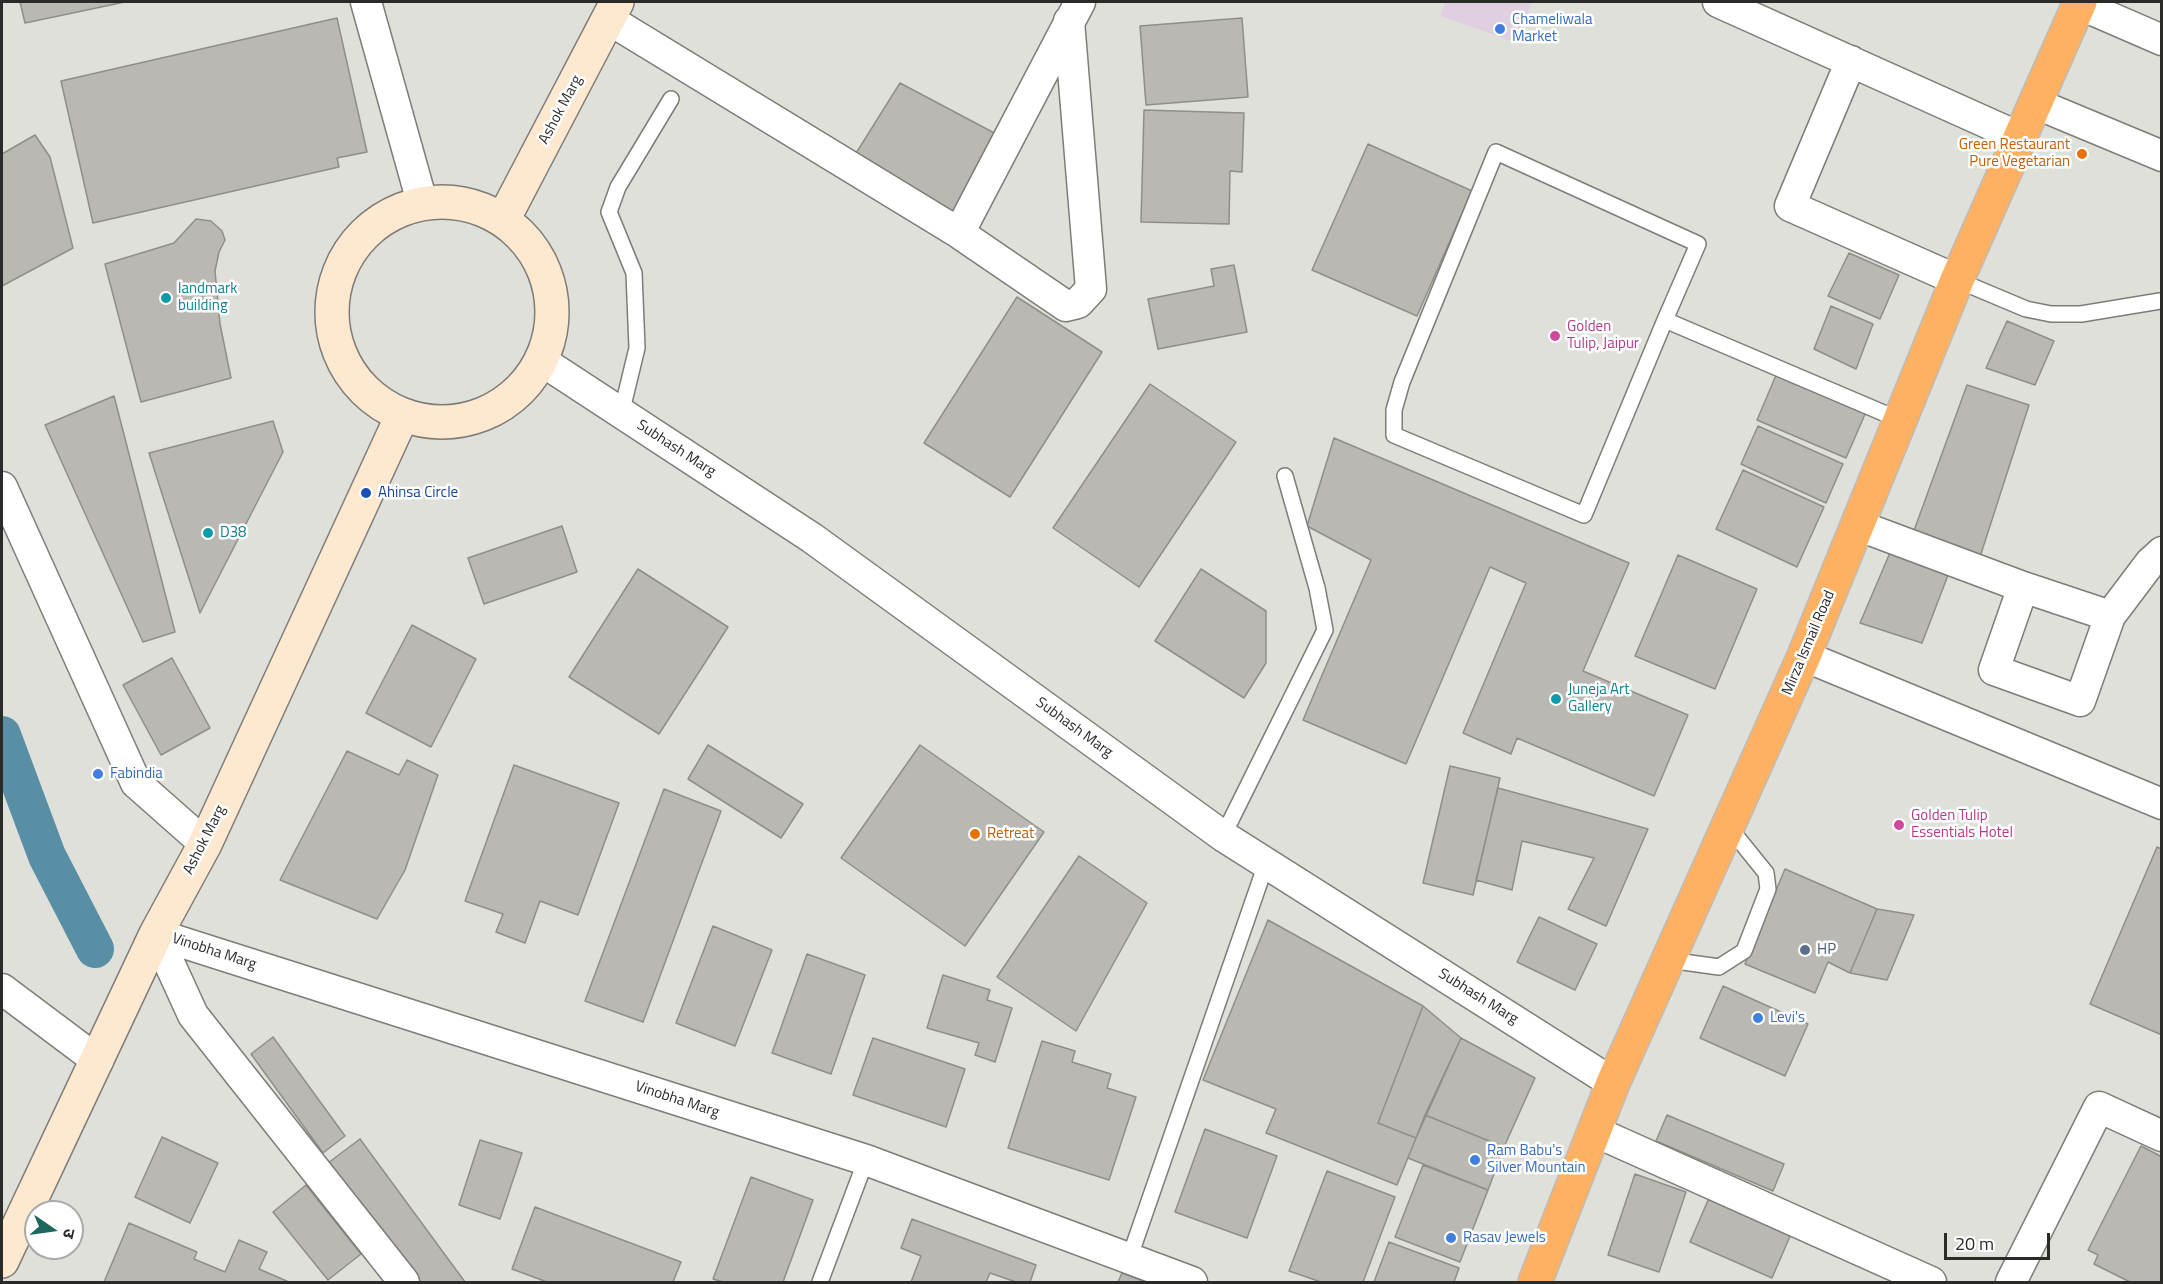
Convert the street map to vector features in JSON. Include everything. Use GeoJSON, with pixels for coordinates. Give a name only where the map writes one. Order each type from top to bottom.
{"type":"FeatureCollection","features":[{"type":"Feature","properties":{"kind":"highway","name":"Mirza Ismail Road"},"geometry":{"type":"LineString","coordinates":[[1535,1282],[1596,1132],[1613,1083],[1804,656],[1958,280],[2037,104],[2079,3]]}},
{"type":"Feature","properties":{"kind":"street"},"geometry":{"type":"LineString","coordinates":[[366,2],[422,202]]}},
{"type":"Feature","properties":{"kind":"street"},"geometry":{"type":"LineString","coordinates":[[1718,2],[2021,138]]}},
{"type":"Feature","properties":{"kind":"street"},"geometry":{"type":"LineString","coordinates":[[2079,3],[2162,40]]}},
{"type":"Feature","properties":{"kind":"street"},"geometry":{"type":"LineString","coordinates":[[613,10],[959,233],[1066,306],[1078,303],[1091,289],[1075,11]]}},
{"type":"Feature","properties":{"kind":"street","name":"Ashok Marg"},"geometry":{"type":"LineString","coordinates":[[504,218],[613,10]]}},
{"type":"Feature","properties":{"kind":"street"},"geometry":{"type":"LineString","coordinates":[[959,233],[1075,11]]}},
{"type":"Feature","properties":{"kind":"street"},"geometry":{"type":"LineString","coordinates":[[1851,61],[1790,206],[1958,280]]}},
{"type":"Feature","properties":{"kind":"street"},"geometry":{"type":"LineString","coordinates":[[2037,104],[2162,156]]}},
{"type":"Feature","properties":{"kind":"street"},"geometry":{"type":"LineString","coordinates":[[422,202],[465,202],[504,218],[537,252],[552,291],[551,335],[542,361],[513,397],[477,418],[446,423],[402,416],[368,394],[351,376],[333,333],[334,285],[357,240],[381,219],[422,202]]}},
{"type":"Feature","properties":{"kind":"street","name":"Subhash Marg"},"geometry":{"type":"LineString","coordinates":[[542,361],[812,538],[1223,836],[1613,1083]]}},
{"type":"Feature","properties":{"kind":"street","name":"Ashok Marg"},"geometry":{"type":"LineString","coordinates":[[2,1261],[156,934],[205,844],[402,416]]}},
{"type":"Feature","properties":{"kind":"street"},"geometry":{"type":"LineString","coordinates":[[2,487],[136,783],[205,844]]}},
{"type":"Feature","properties":{"kind":"street"},"geometry":{"type":"LineString","coordinates":[[1857,525],[2023,587],[2110,616]]}},
{"type":"Feature","properties":{"kind":"street"},"geometry":{"type":"LineString","coordinates":[[2023,587],[1994,670],[2080,701],[2110,616],[2150,563],[2162,552]]}},
{"type":"Feature","properties":{"kind":"street"},"geometry":{"type":"LineString","coordinates":[[1804,656],[2162,804]]}},
{"type":"Feature","properties":{"kind":"street"},"geometry":{"type":"LineString","coordinates":[[156,934],[193,1015],[404,1282]]}},
{"type":"Feature","properties":{"kind":"street","name":"Vinobha Marg"},"geometry":{"type":"LineString","coordinates":[[156,934],[866,1160],[1192,1282]]}},
{"type":"Feature","properties":{"kind":"street"},"geometry":{"type":"LineString","coordinates":[[2,989],[98,1061]]}},
{"type":"Feature","properties":{"kind":"street"},"geometry":{"type":"LineString","coordinates":[[2012,1282],[2099,1107],[2162,1136]]}},
{"type":"Feature","properties":{"kind":"street"},"geometry":{"type":"LineString","coordinates":[[1596,1132],[1931,1282]]}},
{"type":"Feature","properties":{"kind":"lane"},"geometry":{"type":"LineString","coordinates":[[621,414],[637,348],[634,273],[609,212],[618,187],[671,99]]}},
{"type":"Feature","properties":{"kind":"lane"},"geometry":{"type":"LineString","coordinates":[[1496,152],[1698,244],[1665,320],[1584,515],[1394,435],[1395,410],[1402,382],[1496,152]]}},
{"type":"Feature","properties":{"kind":"lane"},"geometry":{"type":"LineString","coordinates":[[1958,280],[2026,309],[2051,314],[2081,314],[2160,301]]}},
{"type":"Feature","properties":{"kind":"lane"},"geometry":{"type":"LineString","coordinates":[[1665,320],[1900,420]]}},
{"type":"Feature","properties":{"kind":"lane"},"geometry":{"type":"LineString","coordinates":[[1223,836],[1325,630],[1317,588],[1285,476]]}},
{"type":"Feature","properties":{"kind":"lane"},"geometry":{"type":"LineString","coordinates":[[1669,960],[1719,967],[1744,951],[1768,889],[1766,873],[1728,826]]}},
{"type":"Feature","properties":{"kind":"lane"},"geometry":{"type":"LineString","coordinates":[[1129,1259],[1266,864]]}},
{"type":"Feature","properties":{"kind":"lane"},"geometry":{"type":"LineString","coordinates":[[820,1282],[866,1160]]}},
{"type":"Feature","properties":{"kind":"shaded area","name":"Chameliwala Market"},"geometry":{"type":"Polygon","coordinates":[[[1445,2],[1532,2],[1517,43],[1440,16],[1445,2]]]}},
{"type":"Feature","properties":{"kind":"building"},"geometry":{"type":"Polygon","coordinates":[[[20,2],[125,2],[25,23],[20,2]]]}},
{"type":"Feature","properties":{"kind":"building"},"geometry":{"type":"Polygon","coordinates":[[[337,18],[367,152],[337,158],[339,167],[93,223],[61,81],[337,18]]]}},
{"type":"Feature","properties":{"kind":"building"},"geometry":{"type":"Polygon","coordinates":[[[1242,18],[1248,97],[1146,105],[1140,26],[1242,18]]]}},
{"type":"Feature","properties":{"kind":"building"},"geometry":{"type":"Polygon","coordinates":[[[900,83],[1000,136],[955,214],[853,158],[900,83]]]}},
{"type":"Feature","properties":{"kind":"building"},"geometry":{"type":"Polygon","coordinates":[[[1144,110],[1244,113],[1242,172],[1230,171],[1229,224],[1141,222],[1144,110]]]}},
{"type":"Feature","properties":{"kind":"building"},"geometry":{"type":"Polygon","coordinates":[[[35,135],[50,157],[73,248],[2,286],[2,154],[35,135]]]}},
{"type":"Feature","properties":{"kind":"building"},"geometry":{"type":"Polygon","coordinates":[[[1368,144],[1472,191],[1417,316],[1312,270],[1368,144]]]}},
{"type":"Feature","properties":{"kind":"building","name":"landmark building"},"geometry":{"type":"Polygon","coordinates":[[[196,219],[211,221],[222,231],[225,240],[219,252],[215,271],[220,324],[231,378],[141,402],[105,264],[174,243],[196,219]]]}},
{"type":"Feature","properties":{"kind":"building"},"geometry":{"type":"Polygon","coordinates":[[[1849,253],[1899,275],[1880,319],[1828,296],[1849,253]]]}},
{"type":"Feature","properties":{"kind":"building"},"geometry":{"type":"Polygon","coordinates":[[[1234,265],[1247,332],[1158,349],[1148,299],[1214,286],[1211,269],[1234,265]]]}},
{"type":"Feature","properties":{"kind":"building"},"geometry":{"type":"Polygon","coordinates":[[[1017,297],[1102,352],[1010,497],[924,443],[1017,297]]]}},
{"type":"Feature","properties":{"kind":"building"},"geometry":{"type":"Polygon","coordinates":[[[1831,306],[1873,324],[1856,369],[1814,349],[1831,306]]]}},
{"type":"Feature","properties":{"kind":"building"},"geometry":{"type":"Polygon","coordinates":[[[2007,321],[2054,341],[2035,385],[1986,368],[2007,321]]]}},
{"type":"Feature","properties":{"kind":"building"},"geometry":{"type":"Polygon","coordinates":[[[1777,373],[1866,412],[1846,458],[1757,420],[1777,373]]]}},
{"type":"Feature","properties":{"kind":"building"},"geometry":{"type":"Polygon","coordinates":[[[1150,384],[1236,442],[1139,587],[1053,528],[1150,384]]]}},
{"type":"Feature","properties":{"kind":"building"},"geometry":{"type":"Polygon","coordinates":[[[1967,385],[2029,405],[1979,560],[1912,536],[1967,385]]]}},
{"type":"Feature","properties":{"kind":"building"},"geometry":{"type":"Polygon","coordinates":[[[114,396],[175,632],[143,642],[45,425],[114,396]]]}},
{"type":"Feature","properties":{"kind":"building","name":"D38"},"geometry":{"type":"Polygon","coordinates":[[[273,421],[283,452],[200,613],[149,453],[273,421]]]}},
{"type":"Feature","properties":{"kind":"building"},"geometry":{"type":"Polygon","coordinates":[[[1758,426],[1843,464],[1826,503],[1741,464],[1758,426]]]}},
{"type":"Feature","properties":{"kind":"building"},"geometry":{"type":"Polygon","coordinates":[[[1334,438],[1629,563],[1583,671],[1688,715],[1654,796],[1517,738],[1511,754],[1463,733],[1526,583],[1490,567],[1406,764],[1303,720],[1371,560],[1307,526],[1334,438]]]}},
{"type":"Feature","properties":{"kind":"building"},"geometry":{"type":"Polygon","coordinates":[[[1743,470],[1824,507],[1797,567],[1716,529],[1743,470]]]}},
{"type":"Feature","properties":{"kind":"building"},"geometry":{"type":"Polygon","coordinates":[[[562,526],[577,572],[484,604],[468,558],[562,526]]]}},
{"type":"Feature","properties":{"kind":"building"},"geometry":{"type":"Polygon","coordinates":[[[1892,548],[1950,570],[1922,643],[1860,623],[1892,548]]]}},
{"type":"Feature","properties":{"kind":"building"},"geometry":{"type":"Polygon","coordinates":[[[1678,555],[1757,589],[1715,689],[1635,656],[1678,555]]]}},
{"type":"Feature","properties":{"kind":"building"},"geometry":{"type":"Polygon","coordinates":[[[638,569],[728,627],[659,734],[569,677],[638,569]]]}},
{"type":"Feature","properties":{"kind":"building"},"geometry":{"type":"Polygon","coordinates":[[[1201,569],[1266,611],[1266,663],[1244,698],[1155,641],[1201,569]]]}},
{"type":"Feature","properties":{"kind":"building"},"geometry":{"type":"Polygon","coordinates":[[[412,625],[476,659],[431,747],[366,713],[412,625]]]}},
{"type":"Feature","properties":{"kind":"building"},"geometry":{"type":"Polygon","coordinates":[[[172,658],[210,728],[161,755],[123,685],[172,658]]]}},
{"type":"Feature","properties":{"kind":"building"},"geometry":{"type":"Polygon","coordinates":[[[708,745],[803,804],[781,838],[688,779],[708,745]]]}},
{"type":"Feature","properties":{"kind":"building"},"geometry":{"type":"Polygon","coordinates":[[[920,745],[1044,832],[965,946],[841,858],[920,745]]]}},
{"type":"Feature","properties":{"kind":"building"},"geometry":{"type":"Polygon","coordinates":[[[347,751],[399,775],[407,760],[438,775],[405,870],[377,919],[280,880],[347,751]]]}},
{"type":"Feature","properties":{"kind":"building"},"geometry":{"type":"Polygon","coordinates":[[[514,765],[619,803],[578,915],[540,901],[525,943],[496,932],[503,914],[465,901],[514,765]]]}},
{"type":"Feature","properties":{"kind":"building"},"geometry":{"type":"Polygon","coordinates":[[[1450,766],[1500,778],[1473,895],[1423,883],[1450,766]]]}},
{"type":"Feature","properties":{"kind":"building"},"geometry":{"type":"Polygon","coordinates":[[[1498,788],[1648,829],[1606,926],[1568,909],[1594,858],[1522,841],[1512,890],[1476,880],[1498,788]]]}},
{"type":"Feature","properties":{"kind":"building"},"geometry":{"type":"Polygon","coordinates":[[[664,789],[721,811],[643,1022],[585,1001],[664,789]]]}},
{"type":"Feature","properties":{"kind":"building"},"geometry":{"type":"Polygon","coordinates":[[[2157,847],[2162,849],[2162,1035],[2090,1004],[2157,847]]]}},
{"type":"Feature","properties":{"kind":"building"},"geometry":{"type":"Polygon","coordinates":[[[1079,856],[1147,903],[1076,1031],[997,977],[1079,856]]]}},
{"type":"Feature","properties":{"kind":"building"},"geometry":{"type":"Polygon","coordinates":[[[1785,869],[1877,909],[1850,973],[1828,962],[1815,993],[1745,964],[1785,869]]]}},
{"type":"Feature","properties":{"kind":"building"},"geometry":{"type":"Polygon","coordinates":[[[1877,909],[1914,915],[1887,980],[1850,973],[1877,909]]]}},
{"type":"Feature","properties":{"kind":"building"},"geometry":{"type":"Polygon","coordinates":[[[1539,917],[1597,944],[1575,990],[1517,962],[1539,917]]]}},
{"type":"Feature","properties":{"kind":"building"},"geometry":{"type":"Polygon","coordinates":[[[1268,920],[1423,1006],[1378,1123],[1416,1138],[1397,1185],[1266,1133],[1276,1109],[1203,1080],[1268,920]]]}},
{"type":"Feature","properties":{"kind":"building"},"geometry":{"type":"Polygon","coordinates":[[[713,926],[772,950],[735,1046],[676,1023],[713,926]]]}},
{"type":"Feature","properties":{"kind":"building"},"geometry":{"type":"Polygon","coordinates":[[[807,954],[865,975],[831,1074],[772,1053],[807,954]]]}},
{"type":"Feature","properties":{"kind":"building"},"geometry":{"type":"Polygon","coordinates":[[[943,975],[990,990],[987,1000],[1012,1008],[995,1062],[975,1055],[979,1043],[927,1028],[943,975]]]}},
{"type":"Feature","properties":{"kind":"building"},"geometry":{"type":"Polygon","coordinates":[[[1723,986],[1808,1024],[1785,1076],[1700,1038],[1723,986]]]}},
{"type":"Feature","properties":{"kind":"building"},"geometry":{"type":"Polygon","coordinates":[[[1423,1006],[1461,1038],[1416,1138],[1378,1123],[1423,1006]]]}},
{"type":"Feature","properties":{"kind":"building"},"geometry":{"type":"Polygon","coordinates":[[[273,1037],[345,1136],[323,1153],[251,1054],[273,1037]]]}},
{"type":"Feature","properties":{"kind":"building"},"geometry":{"type":"Polygon","coordinates":[[[873,1038],[965,1069],[946,1127],[853,1095],[873,1038]]]}},
{"type":"Feature","properties":{"kind":"building"},"geometry":{"type":"Polygon","coordinates":[[[1461,1038],[1535,1078],[1504,1147],[1425,1115],[1461,1038]]]}},
{"type":"Feature","properties":{"kind":"building"},"geometry":{"type":"Polygon","coordinates":[[[1042,1041],[1075,1051],[1072,1062],[1111,1074],[1107,1088],[1136,1097],[1109,1180],[1008,1148],[1042,1041]]]}},
{"type":"Feature","properties":{"kind":"building"},"geometry":{"type":"Polygon","coordinates":[[[1425,1115],[1504,1147],[1488,1190],[1408,1158],[1425,1115]]]}},
{"type":"Feature","properties":{"kind":"building"},"geometry":{"type":"Polygon","coordinates":[[[1667,1115],[1784,1164],[1773,1191],[1656,1141],[1667,1115]]]}},
{"type":"Feature","properties":{"kind":"building"},"geometry":{"type":"Polygon","coordinates":[[[1205,1129],[1277,1156],[1247,1238],[1175,1212],[1205,1129]]]}},
{"type":"Feature","properties":{"kind":"building"},"geometry":{"type":"Polygon","coordinates":[[[162,1137],[218,1163],[190,1223],[135,1197],[162,1137]]]}},
{"type":"Feature","properties":{"kind":"building"},"geometry":{"type":"Polygon","coordinates":[[[360,1139],[465,1282],[419,1282],[328,1163],[360,1139]]]}},
{"type":"Feature","properties":{"kind":"building"},"geometry":{"type":"Polygon","coordinates":[[[480,1140],[522,1153],[500,1219],[459,1205],[480,1140]]]}},
{"type":"Feature","properties":{"kind":"building"},"geometry":{"type":"Polygon","coordinates":[[[2141,1146],[2162,1157],[2162,1282],[2130,1282],[2094,1264],[2098,1255],[2088,1250],[2141,1146]]]}},
{"type":"Feature","properties":{"kind":"building"},"geometry":{"type":"Polygon","coordinates":[[[1423,1165],[1488,1190],[1460,1262],[1395,1237],[1423,1165]]]}},
{"type":"Feature","properties":{"kind":"building"},"geometry":{"type":"Polygon","coordinates":[[[1327,1171],[1395,1197],[1363,1282],[1321,1282],[1289,1271],[1327,1171]]]}},
{"type":"Feature","properties":{"kind":"building"},"geometry":{"type":"Polygon","coordinates":[[[1635,1174],[1686,1192],[1659,1272],[1608,1255],[1635,1174]]]}},
{"type":"Feature","properties":{"kind":"building"},"geometry":{"type":"Polygon","coordinates":[[[751,1177],[813,1200],[783,1282],[723,1282],[713,1279],[751,1177]]]}},
{"type":"Feature","properties":{"kind":"building"},"geometry":{"type":"Polygon","coordinates":[[[306,1185],[361,1254],[328,1280],[273,1212],[306,1185]]]}},
{"type":"Feature","properties":{"kind":"building"},"geometry":{"type":"Polygon","coordinates":[[[1709,1198],[1791,1234],[1772,1278],[1690,1242],[1709,1198]]]}},
{"type":"Feature","properties":{"kind":"building"},"geometry":{"type":"Polygon","coordinates":[[[535,1207],[681,1262],[673,1282],[547,1282],[512,1269],[535,1207]]]}},
{"type":"Feature","properties":{"kind":"building"},"geometry":{"type":"Polygon","coordinates":[[[912,1219],[1036,1265],[1030,1282],[1016,1282],[990,1273],[986,1282],[911,1282],[921,1256],[901,1248],[912,1219]]]}},
{"type":"Feature","properties":{"kind":"building"},"geometry":{"type":"Polygon","coordinates":[[[129,1223],[197,1252],[194,1259],[225,1272],[239,1240],[267,1252],[259,1269],[289,1282],[104,1282],[129,1223]]]}},
{"type":"Feature","properties":{"kind":"building"},"geometry":{"type":"Polygon","coordinates":[[[1389,1242],[1459,1268],[1454,1282],[1374,1282],[1389,1242]]]}},
{"type":"Feature","properties":{"kind":"building"},"geometry":{"type":"Polygon","coordinates":[[[1122,1273],[1146,1282],[1118,1282],[1122,1273]]]}},
{"type":"Feature","properties":{"kind":"waterway"},"geometry":{"type":"LineString","coordinates":[[2,735],[47,856],[95,949]]}},
{"type":"Feature","properties":{"kind":"place","name":"Chameliwala Market"},"geometry":{"type":"Point","coordinates":[1500,29]}},
{"type":"Feature","properties":{"kind":"place","name":"Green Restaurant Pure Vegetarian"},"geometry":{"type":"Point","coordinates":[2082,154]}},
{"type":"Feature","properties":{"kind":"place","name":"landmark building"},"geometry":{"type":"Point","coordinates":[166,298]}},
{"type":"Feature","properties":{"kind":"place","name":"Golden Tulip, Jaipur"},"geometry":{"type":"Point","coordinates":[1555,336]}},
{"type":"Feature","properties":{"kind":"place","name":"Ahinsa Circle"},"geometry":{"type":"Point","coordinates":[366,493]}},
{"type":"Feature","properties":{"kind":"place","name":"D38"},"geometry":{"type":"Point","coordinates":[208,533]}},
{"type":"Feature","properties":{"kind":"place","name":"Juneja Art Gallery"},"geometry":{"type":"Point","coordinates":[1556,699]}},
{"type":"Feature","properties":{"kind":"place","name":"Fabindia"},"geometry":{"type":"Point","coordinates":[98,774]}},
{"type":"Feature","properties":{"kind":"place","name":"Golden Tulip Essentials Hotel"},"geometry":{"type":"Point","coordinates":[1899,825]}},
{"type":"Feature","properties":{"kind":"place","name":"Retreat"},"geometry":{"type":"Point","coordinates":[975,834]}},
{"type":"Feature","properties":{"kind":"place","name":"HP"},"geometry":{"type":"Point","coordinates":[1805,950]}},
{"type":"Feature","properties":{"kind":"place","name":"Levi's"},"geometry":{"type":"Point","coordinates":[1758,1018]}},
{"type":"Feature","properties":{"kind":"place","name":"Ram Babu's Silver Mountain"},"geometry":{"type":"Point","coordinates":[1475,1160]}},
{"type":"Feature","properties":{"kind":"place","name":"Rasav Jewels"},"geometry":{"type":"Point","coordinates":[1451,1238]}}]}
